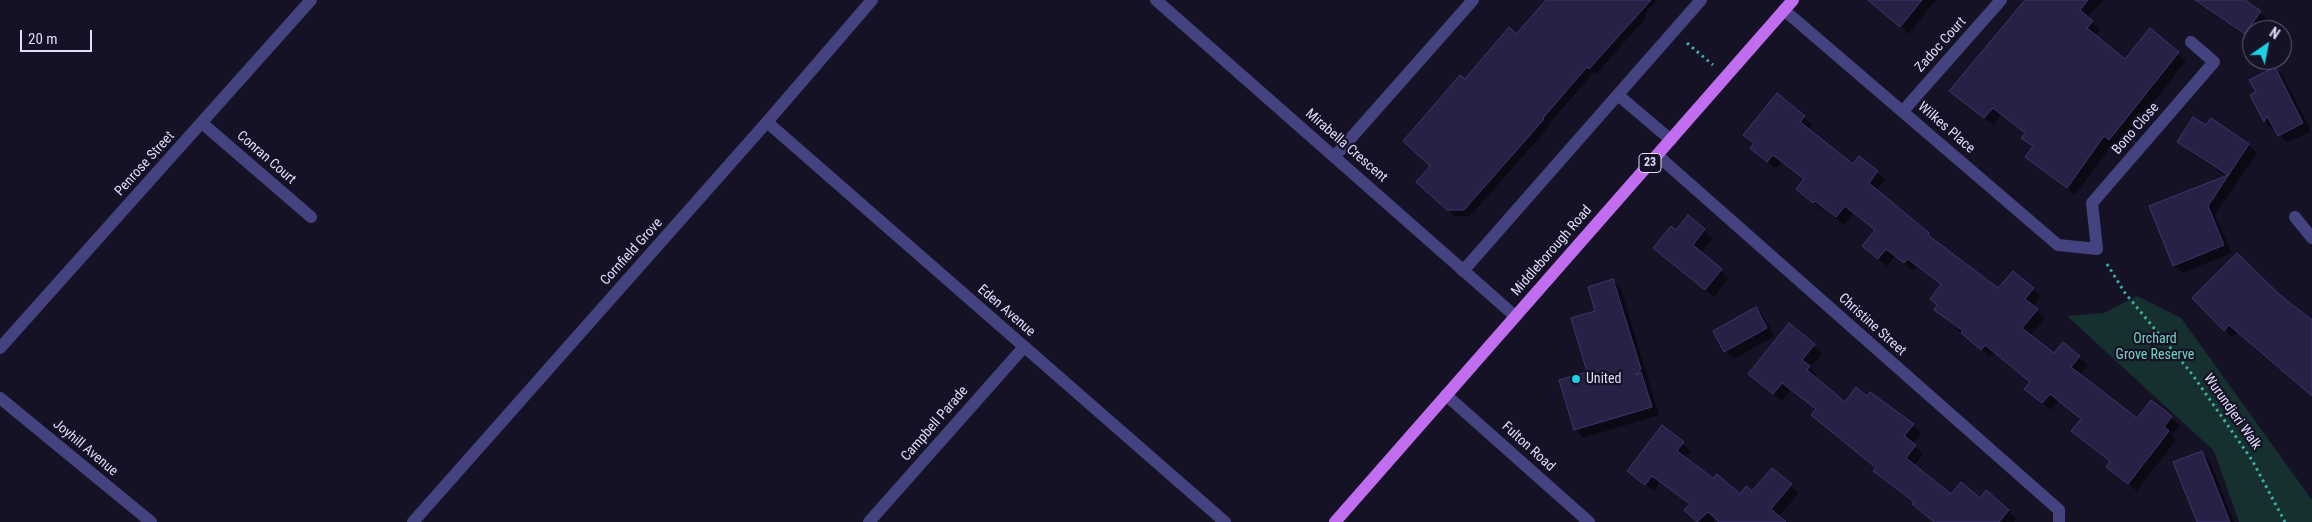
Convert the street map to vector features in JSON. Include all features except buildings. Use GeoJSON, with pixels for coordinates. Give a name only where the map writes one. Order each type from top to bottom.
{"type":"FeatureCollection","features":[{"type":"Feature","properties":{"kind":"main road","name":"Middleborough Road"},"geometry":{"type":"LineString","coordinates":[[1335,522],[1789,5]]}},
{"type":"Feature","properties":{"kind":"street","name":"Penrose Street"},"geometry":{"type":"LineString","coordinates":[[0,348],[311,0]]}},
{"type":"Feature","properties":{"kind":"street","name":"Cornfield Grove"},"geometry":{"type":"LineString","coordinates":[[414,522],[767,122],[872,0]]}},
{"type":"Feature","properties":{"kind":"street","name":"Mirabella Crescent"},"geometry":{"type":"LineString","coordinates":[[1156,0],[1515,316]]}},
{"type":"Feature","properties":{"kind":"street"},"geometry":{"type":"LineString","coordinates":[[1335,156],[1472,0]]}},
{"type":"Feature","properties":{"kind":"street"},"geometry":{"type":"LineString","coordinates":[[1464,271],[1701,0]]}},
{"type":"Feature","properties":{"kind":"street","name":"Zadoc Court"},"geometry":{"type":"LineString","coordinates":[[1903,111],[2001,0]]}},
{"type":"Feature","properties":{"kind":"street","name":"Wilkes Place"},"geometry":{"type":"LineString","coordinates":[[1789,5],[1903,111],[2058,245],[2097,250]]}},
{"type":"Feature","properties":{"kind":"street","name":"Bono Close"},"geometry":{"type":"LineString","coordinates":[[2097,250],[2092,203],[2214,62],[2191,42]]}},
{"type":"Feature","properties":{"kind":"street"},"geometry":{"type":"LineString","coordinates":[[1618,95],[1671,140]]}},
{"type":"Feature","properties":{"kind":"street","name":"Eden Avenue"},"geometry":{"type":"LineString","coordinates":[[767,122],[1225,522]]}},
{"type":"Feature","properties":{"kind":"street","name":"Conran Court"},"geometry":{"type":"LineString","coordinates":[[202,123],[311,217]]}},
{"type":"Feature","properties":{"kind":"street","name":"Christine Street"},"geometry":{"type":"LineString","coordinates":[[1658,155],[2059,510],[2059,522]]}},
{"type":"Feature","properties":{"kind":"street"},"geometry":{"type":"LineString","coordinates":[[2295,217],[2312,238]]}},
{"type":"Feature","properties":{"kind":"street","name":"Campbell Parade"},"geometry":{"type":"LineString","coordinates":[[869,522],[1024,347]]}},
{"type":"Feature","properties":{"kind":"street","name":"Fulton Road"},"geometry":{"type":"LineString","coordinates":[[1446,395],[1589,522]]}},
{"type":"Feature","properties":{"kind":"street","name":"Joyhill Avenue"},"geometry":{"type":"LineString","coordinates":[[0,398],[150,522]]}},
{"type":"Feature","properties":{"kind":"path"},"geometry":{"type":"LineString","coordinates":[[1673,32],[1726,76]]}},
{"type":"Feature","properties":{"kind":"path","name":"Wurundjeri Walk"},"geometry":{"type":"LineString","coordinates":[[2097,250],[2125,293],[2192,374],[2252,460],[2285,522]]}},
{"type":"Feature","properties":{"kind":"green space","name":"Orchard Grove Reserve"},"geometry":{"type":"Polygon","coordinates":[[[2137,296],[2181,318],[2312,500],[2312,522],[2239,522],[2214,451],[2067,316],[2104,313],[2137,296]]]}},
{"type":"Feature","properties":{"kind":"place","name":"United"},"geometry":{"type":"Point","coordinates":[1576,379]}}]}
